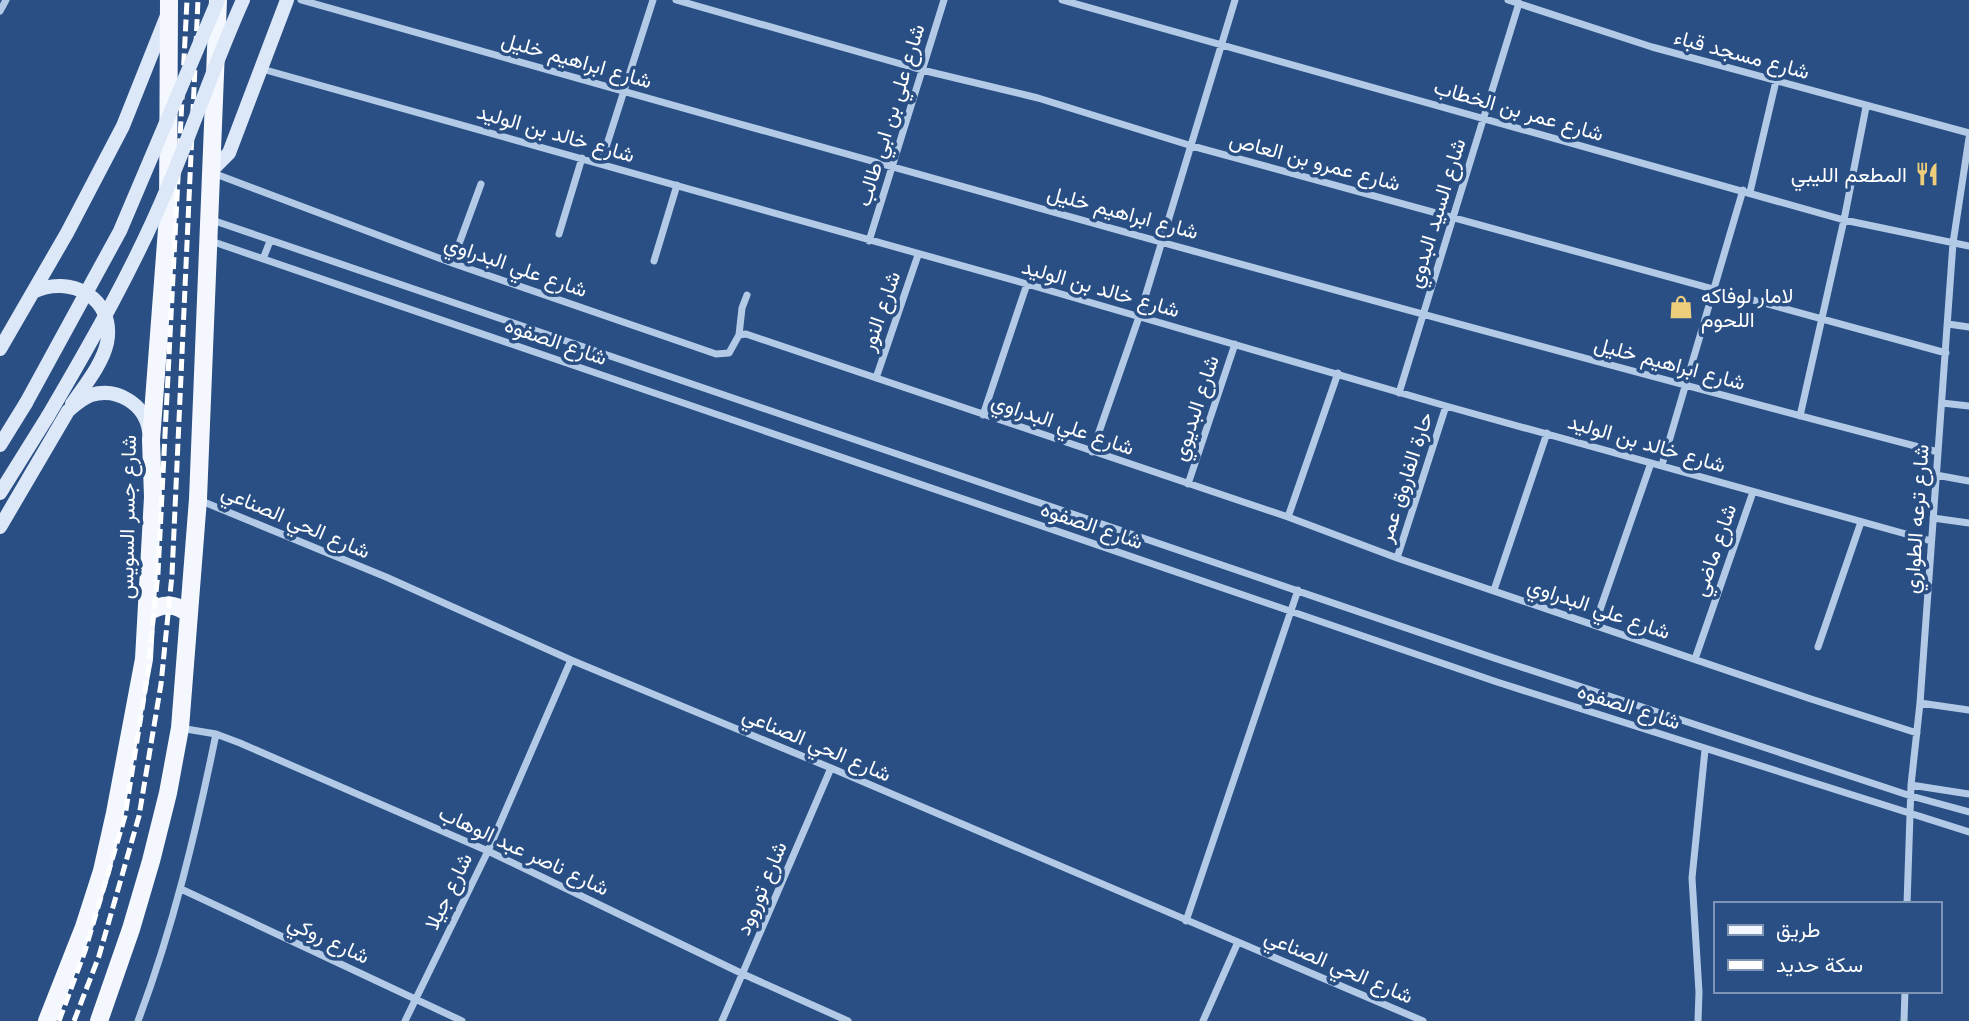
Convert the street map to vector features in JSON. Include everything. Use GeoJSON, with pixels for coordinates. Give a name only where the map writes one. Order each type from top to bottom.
{"type":"FeatureCollection","features":[{"type":"Feature","properties":{"kind":"main road"},"geometry":{"type":"LineString","coordinates":[[99,1021],[151,861],[168,793],[180,728],[198,499],[218,0]]}},
{"type":"Feature","properties":{"kind":"main road"},"geometry":{"type":"LineString","coordinates":[[0,445],[26,404],[120,231],[218,0]]}},
{"type":"Feature","properties":{"kind":"main road"},"geometry":{"type":"LineString","coordinates":[[0,493],[100,325],[145,238],[243,0]]}},
{"type":"Feature","properties":{"kind":"main road"},"geometry":{"type":"LineString","coordinates":[[210,172],[229,153],[287,0]]}},
{"type":"Feature","properties":{"kind":"main road"},"geometry":{"type":"LineString","coordinates":[[0,349],[123,126],[169,7]]}},
{"type":"Feature","properties":{"kind":"main road","name":"شارع جسر السويس"},"geometry":{"type":"LineString","coordinates":[[47,1021],[80,938],[102,871],[144,659],[153,497],[151,440],[168,216],[169,7]]}},
{"type":"Feature","properties":{"kind":"main road"},"geometry":{"type":"LineString","coordinates":[[0,527],[102,356],[107,338],[105,319],[96,302],[81,290],[72,286],[52,285],[33,292]]}},
{"type":"Feature","properties":{"kind":"main road"},"geometry":{"type":"LineString","coordinates":[[68,411],[79,401],[92,395],[120,395],[143,412],[151,440]]}},
{"type":"Feature","properties":{"kind":"main road"},"geometry":{"type":"LineString","coordinates":[[148,612],[155,607],[171,605],[189,614]]}},
{"type":"Feature","properties":{"kind":"street"},"geometry":{"type":"LineString","coordinates":[[0,11],[6,0]]}},
{"type":"Feature","properties":{"kind":"street","name":"شارع ابراهيم خليل"},"geometry":{"type":"LineString","coordinates":[[301,0],[1423,314],[1938,452]]}},
{"type":"Feature","properties":{"kind":"street"},"geometry":{"type":"LineString","coordinates":[[601,163],[653,0]]}},
{"type":"Feature","properties":{"kind":"street","name":"شارع عمرو بن العاص"},"geometry":{"type":"LineString","coordinates":[[676,0],[922,69],[1038,98],[1192,146],[1946,353]]}},
{"type":"Feature","properties":{"kind":"street","name":"شارع علي بن ابي طالب"},"geometry":{"type":"LineString","coordinates":[[869,241],[944,0]]}},
{"type":"Feature","properties":{"kind":"street","name":"شارع عمر بن الخطاب"},"geometry":{"type":"LineString","coordinates":[[1062,0],[1844,220],[1969,246]]}},
{"type":"Feature","properties":{"kind":"street"},"geometry":{"type":"LineString","coordinates":[[1092,452],[1139,317],[1235,0]]}},
{"type":"Feature","properties":{"kind":"street","name":"شارع مسجد قباء"},"geometry":{"type":"LineString","coordinates":[[1508,0],[1652,47],[1969,133]]}},
{"type":"Feature","properties":{"kind":"street","name":"شارع السيد البدوي"},"geometry":{"type":"LineString","coordinates":[[1399,393],[1519,3]]}},
{"type":"Feature","properties":{"kind":"street","name":"شارع خالد بن الوليد"},"geometry":{"type":"LineString","coordinates":[[262,69],[1027,284],[1338,373],[1446,407],[1931,541]]}},
{"type":"Feature","properties":{"kind":"street"},"geometry":{"type":"LineString","coordinates":[[1662,465],[1714,288],[1746,191],[1776,81]]}},
{"type":"Feature","properties":{"kind":"street"},"geometry":{"type":"LineString","coordinates":[[1800,416],[1866,107]]}},
{"type":"Feature","properties":{"kind":"street","name":"شارع ترعه الطواري"},"geometry":{"type":"LineString","coordinates":[[1907,902],[1911,785],[1920,703],[1953,243],[1968,166],[1969,138]]}},
{"type":"Feature","properties":{"kind":"street"},"geometry":{"type":"LineString","coordinates":[[559,234],[582,158]]}},
{"type":"Feature","properties":{"kind":"street","name":"شارع علي البدراوي"},"geometry":{"type":"LineString","coordinates":[[210,172],[452,263],[716,354],[729,353],[739,335],[746,334],[1917,733]]}},
{"type":"Feature","properties":{"kind":"street"},"geometry":{"type":"LineString","coordinates":[[452,263],[481,184]]}},
{"type":"Feature","properties":{"kind":"street"},"geometry":{"type":"LineString","coordinates":[[654,261],[677,185]]}},
{"type":"Feature","properties":{"kind":"street","name":"شارع الصفوه"},"geometry":{"type":"LineString","coordinates":[[208,218],[1494,659],[1969,813]]}},
{"type":"Feature","properties":{"kind":"street","name":"شارع الصفوه"},"geometry":{"type":"LineString","coordinates":[[208,240],[1497,682],[1969,832]]}},
{"type":"Feature","properties":{"kind":"street"},"geometry":{"type":"LineString","coordinates":[[263,259],[270,241]]}},
{"type":"Feature","properties":{"kind":"street","name":"شارع النور"},"geometry":{"type":"LineString","coordinates":[[876,378],[918,255]]}},
{"type":"Feature","properties":{"kind":"street"},"geometry":{"type":"LineString","coordinates":[[983,415],[1027,284]]}},
{"type":"Feature","properties":{"kind":"street"},"geometry":{"type":"LineString","coordinates":[[739,335],[742,308],[747,295]]}},
{"type":"Feature","properties":{"kind":"street"},"geometry":{"type":"LineString","coordinates":[[1948,324],[1969,327]]}},
{"type":"Feature","properties":{"kind":"street","name":"شارع البديوي"},"geometry":{"type":"LineString","coordinates":[[1188,484],[1235,344]]}},
{"type":"Feature","properties":{"kind":"street"},"geometry":{"type":"LineString","coordinates":[[1288,517],[1338,373]]}},
{"type":"Feature","properties":{"kind":"street"},"geometry":{"type":"LineString","coordinates":[[1942,402],[1969,406]]}},
{"type":"Feature","properties":{"kind":"street","name":"حارة الفاروق عمر"},"geometry":{"type":"LineString","coordinates":[[1397,558],[1446,407]]}},
{"type":"Feature","properties":{"kind":"street"},"geometry":{"type":"LineString","coordinates":[[1494,590],[1547,433]]}},
{"type":"Feature","properties":{"kind":"street"},"geometry":{"type":"LineString","coordinates":[[1595,624],[1651,463]]}},
{"type":"Feature","properties":{"kind":"street"},"geometry":{"type":"LineString","coordinates":[[1936,475],[1969,481]]}},
{"type":"Feature","properties":{"kind":"street","name":"شارع ماضي"},"geometry":{"type":"LineString","coordinates":[[1695,659],[1753,492]]}},
{"type":"Feature","properties":{"kind":"street","name":"شارع الحي الصناعي"},"geometry":{"type":"LineString","coordinates":[[198,499],[1423,1021]]}},
{"type":"Feature","properties":{"kind":"street"},"geometry":{"type":"LineString","coordinates":[[1933,518],[1969,523]]}},
{"type":"Feature","properties":{"kind":"street"},"geometry":{"type":"LineString","coordinates":[[1818,647],[1861,522]]}},
{"type":"Feature","properties":{"kind":"street"},"geometry":{"type":"LineString","coordinates":[[1186,921],[1298,590]]}},
{"type":"Feature","properties":{"kind":"street","name":"شارع جيلا"},"geometry":{"type":"LineString","coordinates":[[405,1021],[488,850],[571,660]]}},
{"type":"Feature","properties":{"kind":"street"},"geometry":{"type":"LineString","coordinates":[[1920,703],[1969,710]]}},
{"type":"Feature","properties":{"kind":"street","name":"شارع ناصر عبد الوهاب"},"geometry":{"type":"LineString","coordinates":[[180,728],[216,734],[488,850],[743,974],[848,1021]]}},
{"type":"Feature","properties":{"kind":"street"},"geometry":{"type":"LineString","coordinates":[[138,1021],[181,889],[216,734]]}},
{"type":"Feature","properties":{"kind":"street"},"geometry":{"type":"LineString","coordinates":[[1698,1021],[1699,992],[1692,878],[1705,750]]}},
{"type":"Feature","properties":{"kind":"street","name":"شارع توروود"},"geometry":{"type":"LineString","coordinates":[[722,1021],[831,768]]}},
{"type":"Feature","properties":{"kind":"street"},"geometry":{"type":"LineString","coordinates":[[1911,785],[1969,794]]}},
{"type":"Feature","properties":{"kind":"street","name":"شارع روكي"},"geometry":{"type":"LineString","coordinates":[[181,889],[463,1021]]}},
{"type":"Feature","properties":{"kind":"street"},"geometry":{"type":"LineString","coordinates":[[1203,1021],[1238,942]]}},
{"type":"Feature","properties":{"kind":"street"},"geometry":{"type":"LineString","coordinates":[[1904,1021],[1905,993]]}},
{"type":"Feature","properties":{"kind":"railway"},"geometry":{"type":"LineString","coordinates":[[59,1021],[85,951],[125,816],[147,678],[158,573],[187,0]]}},
{"type":"Feature","properties":{"kind":"railway"},"geometry":{"type":"LineString","coordinates":[[74,1021],[99,956],[139,816],[161,684],[172,575],[198,0]]}},
{"type":"Feature","properties":{"kind":"place","name":"المطعم الليبي"},"geometry":{"type":"Point","coordinates":[1927,174]}},
{"type":"Feature","properties":{"kind":"place","name":"لامار لوفاكه اللحوم"},"geometry":{"type":"Point","coordinates":[1681,307]}}]}
